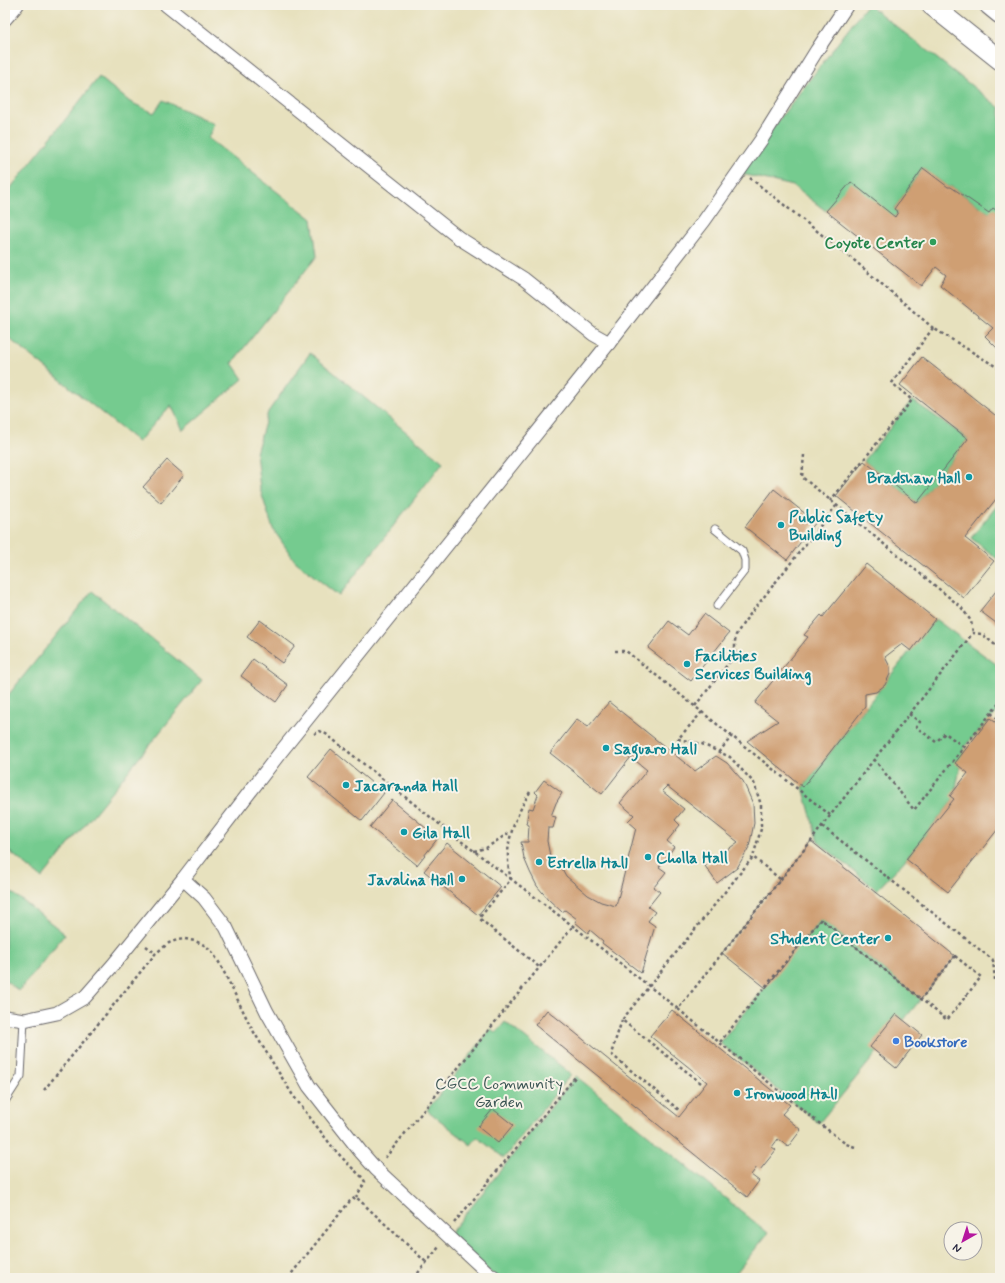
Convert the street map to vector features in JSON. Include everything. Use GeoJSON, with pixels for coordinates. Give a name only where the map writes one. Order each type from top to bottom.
{"type":"FeatureCollection","features":[{"type":"Feature","properties":{"kind":"main road"},"geometry":{"type":"LineString","coordinates":[[931,5],[1000,60]]}},
{"type":"Feature","properties":{"kind":"main road"},"geometry":{"type":"LineString","coordinates":[[989,5],[1000,14]]}},
{"type":"Feature","properties":{"kind":"street"},"geometry":{"type":"LineString","coordinates":[[5,20],[16,5]]}},
{"type":"Feature","properties":{"kind":"street"},"geometry":{"type":"LineString","coordinates":[[166,5],[459,238],[524,279],[592,334],[609,343]]}},
{"type":"Feature","properties":{"kind":"street"},"geometry":{"type":"LineString","coordinates":[[5,1017],[24,1020],[57,1012],[85,997],[113,965],[704,222],[761,140],[847,5]]}},
{"type":"Feature","properties":{"kind":"street"},"geometry":{"type":"LineString","coordinates":[[183,878],[204,898],[226,927],[267,1012],[309,1086],[376,1169],[488,1273],[496,1278]]}},
{"type":"Feature","properties":{"kind":"lane"},"geometry":{"type":"LineString","coordinates":[[715,529],[742,552],[745,560],[745,570],[717,606]]}},
{"type":"Feature","properties":{"kind":"lane"},"geometry":{"type":"LineString","coordinates":[[5,1101],[21,1076],[24,1020]]}},
{"type":"Feature","properties":{"kind":"path"},"geometry":{"type":"LineString","coordinates":[[740,170],[854,261],[934,328],[1000,369]]}},
{"type":"Feature","properties":{"kind":"path"},"geometry":{"type":"LineString","coordinates":[[830,501],[912,400],[892,383],[934,328]]}},
{"type":"Feature","properties":{"kind":"path"},"geometry":{"type":"LineString","coordinates":[[678,1009],[973,633],[971,621],[961,607],[802,477],[804,456]]}},
{"type":"Feature","properties":{"kind":"path"},"geometry":{"type":"LineString","coordinates":[[695,706],[735,655],[736,635],[744,622],[836,506]]}},
{"type":"Feature","properties":{"kind":"path"},"geometry":{"type":"LineString","coordinates":[[973,633],[982,634],[1000,649]]}},
{"type":"Feature","properties":{"kind":"path"},"geometry":{"type":"LineString","coordinates":[[615,651],[626,651],[830,815]]}},
{"type":"Feature","properties":{"kind":"path"},"geometry":{"type":"LineString","coordinates":[[874,759],[914,810],[1000,702]]}},
{"type":"Feature","properties":{"kind":"path"},"geometry":{"type":"LineString","coordinates":[[679,1110],[611,1054],[622,1020],[753,857],[761,829],[761,806],[754,783],[730,757],[702,744],[678,739],[702,712]]}},
{"type":"Feature","properties":{"kind":"path"},"geometry":{"type":"LineString","coordinates":[[991,713],[1000,721]]}},
{"type":"Feature","properties":{"kind":"path"},"geometry":{"type":"LineString","coordinates":[[909,714],[920,722],[916,727],[936,742],[945,732],[964,747]]}},
{"type":"Feature","properties":{"kind":"path"},"geometry":{"type":"LineString","coordinates":[[300,728],[311,737],[320,731],[326,734],[720,1042],[824,1127],[846,1144],[854,1147]]}},
{"type":"Feature","properties":{"kind":"path"},"geometry":{"type":"LineString","coordinates":[[719,752],[732,736]]}},
{"type":"Feature","properties":{"kind":"path"},"geometry":{"type":"LineString","coordinates":[[511,879],[509,872],[511,832],[520,810],[530,792]]}},
{"type":"Feature","properties":{"kind":"path"},"geometry":{"type":"LineString","coordinates":[[822,826],[992,960],[995,980]]}},
{"type":"Feature","properties":{"kind":"path"},"geometry":{"type":"LineString","coordinates":[[474,851],[486,848],[511,832]]}},
{"type":"Feature","properties":{"kind":"path"},"geometry":{"type":"LineString","coordinates":[[753,857],[780,880]]}},
{"type":"Feature","properties":{"kind":"path"},"geometry":{"type":"LineString","coordinates":[[511,879],[480,917],[480,919],[539,967]]}},
{"type":"Feature","properties":{"kind":"path"},"geometry":{"type":"LineString","coordinates":[[720,1042],[821,919],[947,1020],[981,977],[955,956],[921,999]]}},
{"type":"Feature","properties":{"kind":"path"},"geometry":{"type":"LineString","coordinates":[[288,1278],[350,1201],[356,1197],[364,1181],[392,1150],[572,926]]}},
{"type":"Feature","properties":{"kind":"path"},"geometry":{"type":"LineString","coordinates":[[44,1090],[163,946],[177,940],[195,941],[204,945],[216,956],[252,1029],[292,1094],[334,1149],[364,1181]]}},
{"type":"Feature","properties":{"kind":"path"},"geometry":{"type":"LineString","coordinates":[[992,960],[1000,958]]}},
{"type":"Feature","properties":{"kind":"path"},"geometry":{"type":"LineString","coordinates":[[622,1020],[701,1083]]}},
{"type":"Feature","properties":{"kind":"path"},"geometry":{"type":"LineString","coordinates":[[414,1278],[448,1236],[454,1223],[576,1076]]}},
{"type":"Feature","properties":{"kind":"path"},"geometry":{"type":"LineString","coordinates":[[356,1197],[427,1263]]}},
{"type":"Feature","properties":{"kind":"green space"},"geometry":{"type":"Polygon","coordinates":[[[867,5],[869,5],[1000,108],[1000,213],[989,213],[952,187],[948,187],[923,168],[894,209],[898,212],[895,217],[826,211],[793,186],[738,173],[867,5]]]}},
{"type":"Feature","properties":{"kind":"green space"},"geometry":{"type":"Polygon","coordinates":[[[99,77],[130,102],[154,113],[163,100],[214,124],[208,138],[312,219],[317,256],[232,363],[243,379],[183,430],[171,405],[138,442],[11,340],[5,332],[5,195],[99,77]]]}},
{"type":"Feature","properties":{"kind":"green space"},"geometry":{"type":"Polygon","coordinates":[[[310,353],[443,462],[339,596],[295,561],[273,529],[260,489],[256,453],[268,412],[310,353]]]}},
{"type":"Feature","properties":{"kind":"green space"},"geometry":{"type":"Polygon","coordinates":[[[912,400],[968,439],[917,503],[864,461],[912,400]]]}},
{"type":"Feature","properties":{"kind":"green space"},"geometry":{"type":"Polygon","coordinates":[[[1000,502],[1000,561],[971,538],[1000,502]]]}},
{"type":"Feature","properties":{"kind":"green space"},"geometry":{"type":"Polygon","coordinates":[[[92,591],[202,680],[42,878],[5,848],[5,699],[92,591]]]}},
{"type":"Feature","properties":{"kind":"green space"},"geometry":{"type":"Polygon","coordinates":[[[935,619],[1000,667],[1000,709],[964,747],[954,799],[906,859],[877,890],[818,842],[803,787],[935,619]]]}},
{"type":"Feature","properties":{"kind":"green space"},"geometry":{"type":"Polygon","coordinates":[[[5,887],[65,934],[19,991],[5,980],[5,887]]]}},
{"type":"Feature","properties":{"kind":"green space"},"geometry":{"type":"Polygon","coordinates":[[[821,919],[921,999],[819,1123],[720,1043],[821,919]]]}},
{"type":"Feature","properties":{"kind":"green space","name":"CGCC Community Garden"},"geometry":{"type":"Polygon","coordinates":[[[505,1022],[571,1074],[504,1158],[477,1137],[471,1145],[427,1110],[491,1029],[496,1033],[505,1022]]]}},
{"type":"Feature","properties":{"kind":"green space"},"geometry":{"type":"Polygon","coordinates":[[[576,1076],[768,1233],[732,1278],[497,1278],[448,1236],[576,1076]]]}},
{"type":"Feature","properties":{"kind":"building","name":"Coyote Center"},"geometry":{"type":"Polygon","coordinates":[[[923,168],[948,187],[951,187],[989,213],[993,208],[1000,213],[1000,351],[985,336],[993,328],[940,285],[946,275],[936,267],[921,286],[826,211],[851,182],[895,217],[898,212],[894,209],[923,168]]]}},
{"type":"Feature","properties":{"kind":"building","name":"Bradshaw Hall"},"geometry":{"type":"Polygon","coordinates":[[[922,357],[1000,419],[1000,494],[965,538],[994,561],[964,598],[836,496],[864,461],[917,503],[968,439],[900,385],[922,357]]]}},
{"type":"Feature","properties":{"kind":"building"},"geometry":{"type":"Polygon","coordinates":[[[167,460],[184,475],[161,503],[143,487],[167,460]]]}},
{"type":"Feature","properties":{"kind":"building","name":"Public Safety Building"},"geometry":{"type":"Polygon","coordinates":[[[774,489],[816,522],[787,560],[745,527],[774,489]]]}},
{"type":"Feature","properties":{"kind":"building"},"geometry":{"type":"Polygon","coordinates":[[[866,564],[935,619],[911,651],[902,644],[885,657],[890,667],[890,674],[885,685],[876,692],[865,694],[865,707],[803,787],[747,741],[778,721],[755,703],[808,637],[804,635],[821,615],[823,617],[866,564]]]}},
{"type":"Feature","properties":{"kind":"building"},"geometry":{"type":"Polygon","coordinates":[[[1000,586],[1000,626],[980,611],[1000,586]]]}},
{"type":"Feature","properties":{"kind":"building","name":"Facilities Services Building"},"geometry":{"type":"Polygon","coordinates":[[[704,614],[729,633],[691,681],[648,648],[669,621],[688,635],[704,614]]]}},
{"type":"Feature","properties":{"kind":"building"},"geometry":{"type":"Polygon","coordinates":[[[260,620],[295,646],[282,663],[247,637],[260,620]]]}},
{"type":"Feature","properties":{"kind":"building"},"geometry":{"type":"Polygon","coordinates":[[[253,659],[288,685],[276,702],[241,676],[253,659]]]}},
{"type":"Feature","properties":{"kind":"building"},"geometry":{"type":"Polygon","coordinates":[[[609,702],[695,771],[716,756],[727,763],[743,781],[753,804],[754,823],[749,847],[737,868],[717,883],[705,866],[738,842],[667,786],[662,791],[684,809],[675,820],[680,825],[667,841],[674,847],[659,867],[666,872],[654,887],[660,892],[648,907],[655,912],[648,921],[655,926],[641,973],[602,943],[603,941],[590,930],[588,933],[575,922],[577,919],[565,910],[562,912],[548,899],[537,886],[530,872],[524,858],[521,842],[528,842],[529,825],[526,824],[529,808],[533,809],[538,795],[535,792],[544,780],[562,793],[551,816],[556,817],[553,828],[548,828],[547,841],[550,856],[555,866],[560,865],[566,876],[588,895],[601,902],[616,906],[636,828],[628,821],[634,815],[620,803],[647,770],[631,757],[602,794],[550,753],[577,719],[588,727],[609,702]]]}},
{"type":"Feature","properties":{"kind":"building"},"geometry":{"type":"Polygon","coordinates":[[[990,718],[1000,726],[1000,830],[998,829],[948,892],[906,859],[954,799],[950,796],[968,773],[955,763],[990,718]]]}},
{"type":"Feature","properties":{"kind":"building","name":"Jacaranda Hall"},"geometry":{"type":"Polygon","coordinates":[[[331,749],[384,793],[362,821],[308,777],[331,749]]]}},
{"type":"Feature","properties":{"kind":"building","name":"Gila Hall"},"geometry":{"type":"Polygon","coordinates":[[[392,800],[438,838],[417,865],[370,827],[392,800]]]}},
{"type":"Feature","properties":{"kind":"building","name":"Student Center"},"geometry":{"type":"Polygon","coordinates":[[[811,841],[955,956],[921,999],[821,919],[766,988],[722,953],[811,841]]]}},
{"type":"Feature","properties":{"kind":"building","name":"Javalina Hall"},"geometry":{"type":"Polygon","coordinates":[[[447,843],[501,887],[478,915],[424,871],[447,843]]]}},
{"type":"Feature","properties":{"kind":"building","name":"Ironwood Hall"},"geometry":{"type":"Polygon","coordinates":[[[547,1010],[679,1117],[707,1082],[650,1036],[672,1010],[790,1105],[782,1114],[801,1130],[788,1147],[778,1139],[772,1147],[776,1150],[760,1170],[757,1167],[751,1175],[759,1181],[747,1197],[535,1025],[547,1010]]]}},
{"type":"Feature","properties":{"kind":"building","name":"Bookstore"},"geometry":{"type":"Polygon","coordinates":[[[896,1014],[922,1035],[896,1068],[870,1047],[896,1014]]]}},
{"type":"Feature","properties":{"kind":"building"},"geometry":{"type":"Polygon","coordinates":[[[493,1109],[513,1125],[498,1143],[478,1127],[493,1109]]]}},
{"type":"Feature","properties":{"kind":"place","name":"Coyote Center"},"geometry":{"type":"Point","coordinates":[933,242]}},
{"type":"Feature","properties":{"kind":"place","name":"Bradshaw Hall"},"geometry":{"type":"Point","coordinates":[969,477]}},
{"type":"Feature","properties":{"kind":"place","name":"Public Safety Building"},"geometry":{"type":"Point","coordinates":[781,525]}},
{"type":"Feature","properties":{"kind":"place","name":"Facilities Services Building"},"geometry":{"type":"Point","coordinates":[687,664]}},
{"type":"Feature","properties":{"kind":"place","name":"Saguaro Hall"},"geometry":{"type":"Point","coordinates":[606,748]}},
{"type":"Feature","properties":{"kind":"place","name":"Jacaranda Hall"},"geometry":{"type":"Point","coordinates":[346,785]}},
{"type":"Feature","properties":{"kind":"place","name":"Gila Hall"},"geometry":{"type":"Point","coordinates":[404,832]}},
{"type":"Feature","properties":{"kind":"place","name":"Cholla Hall"},"geometry":{"type":"Point","coordinates":[648,857]}},
{"type":"Feature","properties":{"kind":"place","name":"Estrella Hall"},"geometry":{"type":"Point","coordinates":[539,862]}},
{"type":"Feature","properties":{"kind":"place","name":"Javalina Hall"},"geometry":{"type":"Point","coordinates":[462,879]}},
{"type":"Feature","properties":{"kind":"place","name":"Student Center"},"geometry":{"type":"Point","coordinates":[888,938]}},
{"type":"Feature","properties":{"kind":"place","name":"Bookstore"},"geometry":{"type":"Point","coordinates":[896,1041]}},
{"type":"Feature","properties":{"kind":"place","name":"Ironwood Hall"},"geometry":{"type":"Point","coordinates":[737,1093]}}]}
